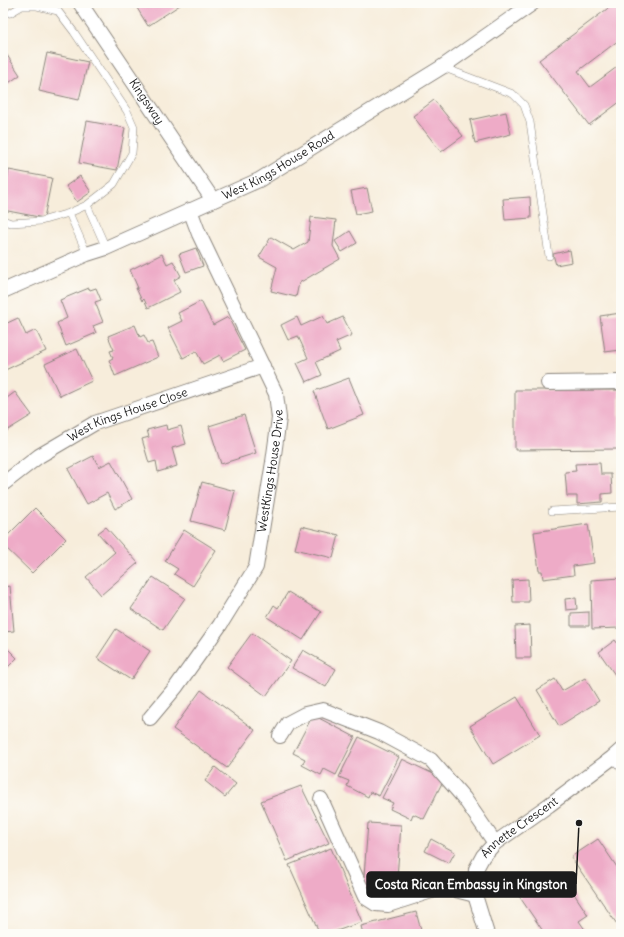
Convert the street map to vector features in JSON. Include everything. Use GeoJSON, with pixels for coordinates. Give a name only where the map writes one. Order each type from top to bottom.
{"type":"FeatureCollection","features":[{"type":"Feature","properties":{"kind":"street","name":"Kingsway"},"geometry":{"type":"LineString","coordinates":[[80,3],[213,200]]}},
{"type":"Feature","properties":{"kind":"street","name":"West Kings House Road"},"geometry":{"type":"LineString","coordinates":[[3,290],[87,254],[106,248],[259,180],[442,67],[533,3]]}},
{"type":"Feature","properties":{"kind":"street","name":"WestKings House Drive"},"geometry":{"type":"LineString","coordinates":[[150,718],[176,687],[216,631],[256,567],[279,418],[276,394],[199,234],[190,210]]}},
{"type":"Feature","properties":{"kind":"street","name":"West Kings House Close"},"geometry":{"type":"LineString","coordinates":[[3,484],[39,456],[95,423],[263,366]]}},
{"type":"Feature","properties":{"kind":"street"},"geometry":{"type":"LineString","coordinates":[[548,383],[621,382]]}},
{"type":"Feature","properties":{"kind":"street"},"geometry":{"type":"LineString","coordinates":[[280,736],[288,723],[305,714],[323,710],[379,732],[431,760],[464,798],[495,843]]}},
{"type":"Feature","properties":{"kind":"street","name":"Annette Crescent"},"geometry":{"type":"LineString","coordinates":[[487,934],[475,895],[476,869],[483,856],[495,843],[618,759]]}},
{"type":"Feature","properties":{"kind":"street"},"geometry":{"type":"LineString","coordinates":[[321,799],[365,897],[376,904],[388,904],[444,887],[475,895]]}},
{"type":"Feature","properties":{"kind":"lane"},"geometry":{"type":"LineString","coordinates":[[3,220],[11,223],[41,221],[69,214],[87,205],[114,184],[132,153],[134,128],[127,110],[58,11],[37,6],[22,6],[10,14]]}},
{"type":"Feature","properties":{"kind":"lane"},"geometry":{"type":"LineString","coordinates":[[442,67],[513,94],[524,105],[530,122],[550,256]]}},
{"type":"Feature","properties":{"kind":"lane"},"geometry":{"type":"LineString","coordinates":[[87,205],[106,248]]}},
{"type":"Feature","properties":{"kind":"lane"},"geometry":{"type":"LineString","coordinates":[[69,214],[87,254]]}},
{"type":"Feature","properties":{"kind":"lane"},"geometry":{"type":"LineString","coordinates":[[552,511],[621,507]]}},
{"type":"Feature","properties":{"kind":"building"},"geometry":{"type":"Polygon","coordinates":[[[145,3],[183,3],[148,26],[137,8],[145,3]]]}},
{"type":"Feature","properties":{"kind":"building"},"geometry":{"type":"Polygon","coordinates":[[[615,3],[621,3],[621,43],[619,40],[578,71],[590,87],[621,64],[621,101],[589,125],[539,60],[615,3]]]}},
{"type":"Feature","properties":{"kind":"building"},"geometry":{"type":"Polygon","coordinates":[[[3,49],[20,75],[3,87],[3,49]]]}},
{"type":"Feature","properties":{"kind":"building"},"geometry":{"type":"Polygon","coordinates":[[[47,53],[88,62],[79,100],[39,91],[47,53]]]}},
{"type":"Feature","properties":{"kind":"building"},"geometry":{"type":"Polygon","coordinates":[[[434,100],[463,136],[441,152],[413,116],[434,100]]]}},
{"type":"Feature","properties":{"kind":"building"},"geometry":{"type":"Polygon","coordinates":[[[506,112],[511,134],[475,143],[470,120],[506,112]]]}},
{"type":"Feature","properties":{"kind":"building"},"geometry":{"type":"Polygon","coordinates":[[[87,121],[125,128],[117,170],[79,163],[87,121]]]}},
{"type":"Feature","properties":{"kind":"building"},"geometry":{"type":"Polygon","coordinates":[[[9,170],[52,178],[44,218],[3,210],[3,200],[9,170]]]}},
{"type":"Feature","properties":{"kind":"building"},"geometry":{"type":"Polygon","coordinates":[[[80,176],[91,192],[77,202],[66,186],[80,176]]]}},
{"type":"Feature","properties":{"kind":"building"},"geometry":{"type":"Polygon","coordinates":[[[367,188],[372,211],[356,214],[351,191],[367,188]]]}},
{"type":"Feature","properties":{"kind":"building"},"geometry":{"type":"Polygon","coordinates":[[[530,197],[531,218],[505,220],[503,199],[530,197]]]}},
{"type":"Feature","properties":{"kind":"building"},"geometry":{"type":"Polygon","coordinates":[[[311,217],[336,220],[333,246],[340,259],[299,283],[296,297],[271,291],[277,267],[259,257],[271,237],[294,250],[308,242],[311,217]]]}},
{"type":"Feature","properties":{"kind":"building"},"geometry":{"type":"Polygon","coordinates":[[[621,228],[621,249],[619,249],[618,230],[621,228]]]}},
{"type":"Feature","properties":{"kind":"building"},"geometry":{"type":"Polygon","coordinates":[[[350,231],[357,243],[342,252],[335,241],[350,231]]]}},
{"type":"Feature","properties":{"kind":"building"},"geometry":{"type":"Polygon","coordinates":[[[196,248],[203,266],[186,272],[179,254],[196,248]]]}},
{"type":"Feature","properties":{"kind":"building"},"geometry":{"type":"Polygon","coordinates":[[[570,250],[572,262],[556,265],[553,254],[570,250]]]}},
{"type":"Feature","properties":{"kind":"building"},"geometry":{"type":"Polygon","coordinates":[[[162,254],[167,264],[173,261],[181,276],[174,280],[180,292],[148,308],[144,299],[142,301],[130,270],[162,254]]]}},
{"type":"Feature","properties":{"kind":"building"},"geometry":{"type":"Polygon","coordinates":[[[89,288],[90,290],[96,288],[101,300],[95,302],[103,322],[93,326],[96,333],[66,346],[57,323],[67,318],[60,300],[89,288]]]}},
{"type":"Feature","properties":{"kind":"building"},"geometry":{"type":"Polygon","coordinates":[[[201,301],[213,325],[228,317],[245,350],[223,361],[220,355],[203,364],[196,351],[183,358],[168,328],[182,321],[178,313],[201,301]]]}},
{"type":"Feature","properties":{"kind":"building"},"geometry":{"type":"Polygon","coordinates":[[[621,313],[621,350],[605,352],[600,316],[621,313]]]}},
{"type":"Feature","properties":{"kind":"building"},"geometry":{"type":"Polygon","coordinates":[[[323,316],[327,324],[343,317],[352,335],[336,342],[340,351],[316,362],[322,375],[306,382],[297,363],[308,358],[298,336],[288,340],[281,325],[297,317],[301,326],[323,316]]]}},
{"type":"Feature","properties":{"kind":"building"},"geometry":{"type":"Polygon","coordinates":[[[18,318],[26,335],[36,330],[46,351],[3,371],[3,325],[18,318]]]}},
{"type":"Feature","properties":{"kind":"building"},"geometry":{"type":"Polygon","coordinates":[[[135,325],[140,337],[144,335],[148,343],[152,342],[158,357],[115,376],[109,360],[113,358],[110,351],[114,350],[108,336],[135,325]]]}},
{"type":"Feature","properties":{"kind":"building"},"geometry":{"type":"Polygon","coordinates":[[[77,349],[92,381],[60,396],[45,364],[77,349]]]}},
{"type":"Feature","properties":{"kind":"building"},"geometry":{"type":"Polygon","coordinates":[[[349,378],[364,415],[328,429],[314,391],[349,378]]]}},
{"type":"Feature","properties":{"kind":"building"},"geometry":{"type":"Polygon","coordinates":[[[515,390],[619,390],[619,449],[515,450],[515,390]]]}},
{"type":"Feature","properties":{"kind":"building"},"geometry":{"type":"Polygon","coordinates":[[[15,392],[32,415],[3,433],[3,401],[15,392]]]}},
{"type":"Feature","properties":{"kind":"building"},"geometry":{"type":"Polygon","coordinates":[[[244,415],[256,453],[221,464],[209,426],[244,415]]]}},
{"type":"Feature","properties":{"kind":"building"},"geometry":{"type":"Polygon","coordinates":[[[166,425],[167,430],[181,426],[186,444],[172,448],[177,466],[158,472],[156,461],[149,463],[142,439],[149,437],[147,430],[166,425]]]}},
{"type":"Feature","properties":{"kind":"building"},"geometry":{"type":"Polygon","coordinates":[[[93,456],[99,467],[111,461],[132,499],[115,509],[107,493],[87,504],[68,469],[93,456]]]}},
{"type":"Feature","properties":{"kind":"building"},"geometry":{"type":"Polygon","coordinates":[[[600,463],[601,474],[611,474],[612,493],[602,494],[602,502],[577,504],[577,496],[567,496],[565,472],[576,471],[575,464],[600,463]]]}},
{"type":"Feature","properties":{"kind":"building"},"geometry":{"type":"Polygon","coordinates":[[[202,482],[235,491],[225,530],[191,521],[202,482]]]}},
{"type":"Feature","properties":{"kind":"building"},"geometry":{"type":"Polygon","coordinates":[[[35,508],[66,539],[32,573],[3,545],[3,540],[35,508]]]}},
{"type":"Feature","properties":{"kind":"building"},"geometry":{"type":"Polygon","coordinates":[[[588,524],[594,563],[573,566],[574,575],[543,579],[542,571],[539,571],[534,532],[588,524]]]}},
{"type":"Feature","properties":{"kind":"building"},"geometry":{"type":"Polygon","coordinates":[[[301,526],[339,535],[333,558],[295,549],[301,526]]]}},
{"type":"Feature","properties":{"kind":"building"},"geometry":{"type":"Polygon","coordinates":[[[106,527],[138,563],[101,595],[86,577],[115,552],[98,533],[106,527]]]}},
{"type":"Feature","properties":{"kind":"building"},"geometry":{"type":"Polygon","coordinates":[[[184,530],[216,550],[193,586],[174,574],[178,569],[165,561],[184,530]]]}},
{"type":"Feature","properties":{"kind":"building"},"geometry":{"type":"Polygon","coordinates":[[[153,577],[185,598],[163,630],[131,609],[153,577]]]}},
{"type":"Feature","properties":{"kind":"building"},"geometry":{"type":"Polygon","coordinates":[[[621,578],[621,615],[619,615],[619,628],[592,629],[591,580],[621,578]]]}},
{"type":"Feature","properties":{"kind":"building"},"geometry":{"type":"Polygon","coordinates":[[[528,579],[529,602],[513,602],[512,580],[528,579]]]}},
{"type":"Feature","properties":{"kind":"building"},"geometry":{"type":"Polygon","coordinates":[[[10,586],[14,631],[3,632],[3,587],[10,586]]]}},
{"type":"Feature","properties":{"kind":"building"},"geometry":{"type":"Polygon","coordinates":[[[288,592],[321,612],[303,640],[267,617],[274,605],[278,608],[288,592]]]}},
{"type":"Feature","properties":{"kind":"building"},"geometry":{"type":"Polygon","coordinates":[[[576,598],[577,609],[566,610],[565,599],[576,598]]]}},
{"type":"Feature","properties":{"kind":"building"},"geometry":{"type":"Polygon","coordinates":[[[589,612],[589,626],[571,626],[571,613],[589,612]]]}},
{"type":"Feature","properties":{"kind":"building"},"geometry":{"type":"Polygon","coordinates":[[[530,625],[531,658],[516,658],[515,626],[530,625]]]}},
{"type":"Feature","properties":{"kind":"building"},"geometry":{"type":"Polygon","coordinates":[[[116,629],[150,651],[131,680],[97,658],[116,629]]]}},
{"type":"Feature","properties":{"kind":"building"},"geometry":{"type":"Polygon","coordinates":[[[252,633],[291,661],[266,696],[227,667],[252,633]]]}},
{"type":"Feature","properties":{"kind":"building"},"geometry":{"type":"Polygon","coordinates":[[[615,640],[621,648],[620,682],[599,652],[615,640]]]}},
{"type":"Feature","properties":{"kind":"building"},"geometry":{"type":"Polygon","coordinates":[[[3,644],[17,658],[3,672],[3,644]]]}},
{"type":"Feature","properties":{"kind":"building"},"geometry":{"type":"Polygon","coordinates":[[[303,650],[336,669],[326,687],[292,668],[303,650]]]}},
{"type":"Feature","properties":{"kind":"building"},"geometry":{"type":"Polygon","coordinates":[[[585,678],[599,701],[559,726],[537,690],[555,679],[562,691],[585,678]]]}},
{"type":"Feature","properties":{"kind":"building"},"geometry":{"type":"Polygon","coordinates":[[[201,690],[255,730],[227,768],[173,729],[201,690]]]}},
{"type":"Feature","properties":{"kind":"building"},"geometry":{"type":"Polygon","coordinates":[[[517,697],[540,735],[493,764],[470,726],[517,697]]]}},
{"type":"Feature","properties":{"kind":"building"},"geometry":{"type":"Polygon","coordinates":[[[313,715],[355,737],[336,775],[324,769],[321,775],[302,765],[305,759],[293,753],[313,715]]]}},
{"type":"Feature","properties":{"kind":"building"},"geometry":{"type":"Polygon","coordinates":[[[359,737],[399,757],[379,796],[370,792],[368,797],[347,786],[349,781],[339,777],[359,737]]]}},
{"type":"Feature","properties":{"kind":"building"},"geometry":{"type":"Polygon","coordinates":[[[402,759],[444,779],[424,819],[413,814],[411,819],[390,809],[393,803],[382,798],[402,759]]]}},
{"type":"Feature","properties":{"kind":"building"},"geometry":{"type":"Polygon","coordinates":[[[215,767],[236,784],[225,797],[205,781],[215,767]]]}},
{"type":"Feature","properties":{"kind":"building"},"geometry":{"type":"Polygon","coordinates":[[[301,786],[329,843],[287,861],[261,801],[301,786]]]}},
{"type":"Feature","properties":{"kind":"building"},"geometry":{"type":"Polygon","coordinates":[[[368,823],[401,825],[396,891],[363,889],[368,823]]]}},
{"type":"Feature","properties":{"kind":"building"},"geometry":{"type":"Polygon","coordinates":[[[431,839],[455,852],[449,863],[425,851],[431,839]]]}},
{"type":"Feature","properties":{"kind":"building"},"geometry":{"type":"Polygon","coordinates":[[[598,839],[621,873],[621,930],[571,857],[598,839]]]}},
{"type":"Feature","properties":{"kind":"building"},"geometry":{"type":"Polygon","coordinates":[[[331,848],[362,922],[328,934],[320,934],[289,865],[331,848]]]}},
{"type":"Feature","properties":{"kind":"building"},"geometry":{"type":"Polygon","coordinates":[[[541,881],[550,894],[567,883],[588,915],[579,921],[588,934],[545,934],[519,896],[541,881]]]}},
{"type":"Feature","properties":{"kind":"building"},"geometry":{"type":"Polygon","coordinates":[[[416,912],[422,934],[363,934],[361,926],[416,912]]]}},
{"type":"Feature","properties":{"kind":"place","name":"Costa Rican Embassy in Kingston"},"geometry":{"type":"Point","coordinates":[579,823]}}]}
